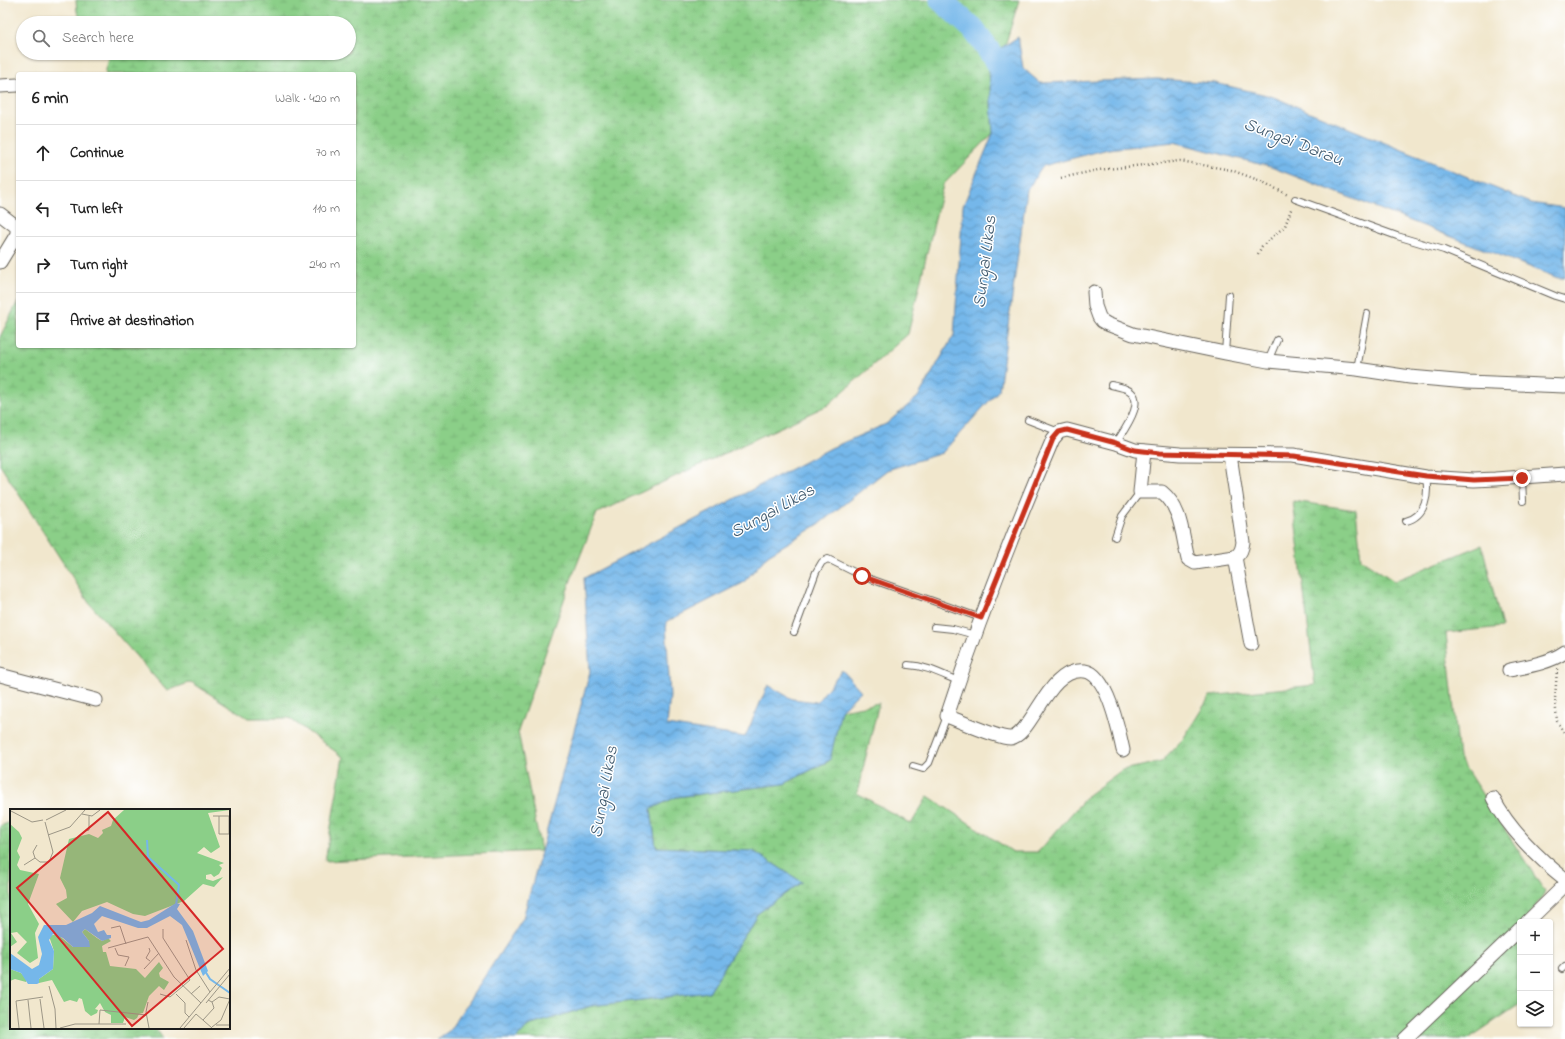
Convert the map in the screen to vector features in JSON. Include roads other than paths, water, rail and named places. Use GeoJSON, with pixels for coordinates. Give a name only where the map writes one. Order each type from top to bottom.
{"type":"FeatureCollection","features":[{"type":"Feature","properties":{"kind":"street"},"geometry":{"type":"LineString","coordinates":[[0,86],[16,85]]}},
{"type":"Feature","properties":{"kind":"street"},"geometry":{"type":"LineString","coordinates":[[0,214],[16,227]]}},
{"type":"Feature","properties":{"kind":"street"},"geometry":{"type":"LineString","coordinates":[[0,262],[16,236]]}},
{"type":"Feature","properties":{"kind":"street"},"geometry":{"type":"LineString","coordinates":[[1094,292],[1095,306],[1099,317],[1102,321],[1108,324],[1133,334],[1225,353],[1268,361],[1357,369],[1410,377],[1565,386]]}},
{"type":"Feature","properties":{"kind":"street"},"geometry":{"type":"LineString","coordinates":[[1123,750],[1119,728],[1112,711],[1109,698],[1100,682],[1089,671],[1072,671],[1063,677],[1039,706],[1023,730],[1010,738],[1000,736],[947,716],[981,618],[1031,490],[1053,439],[1059,432],[1067,430],[1116,443],[1135,450],[1180,454],[1294,456],[1426,476],[1474,480],[1565,474]]}},
{"type":"Feature","properties":{"kind":"street"},"geometry":{"type":"LineString","coordinates":[[1144,451],[1140,492],[1162,492],[1170,498],[1176,510],[1184,536],[1188,559],[1195,563],[1236,557],[1240,554],[1243,542],[1230,455]]}},
{"type":"Feature","properties":{"kind":"street"},"geometry":{"type":"LineString","coordinates":[[1236,557],[1251,644]]}},
{"type":"Feature","properties":{"kind":"street"},"geometry":{"type":"LineString","coordinates":[[1509,670],[1546,662],[1562,654]]}},
{"type":"Feature","properties":{"kind":"street"},"geometry":{"type":"LineString","coordinates":[[0,675],[96,700]]}},
{"type":"Feature","properties":{"kind":"street"},"geometry":{"type":"LineString","coordinates":[[1493,798],[1498,809],[1510,826],[1565,879]]}},
{"type":"Feature","properties":{"kind":"street"},"geometry":{"type":"LineString","coordinates":[[1530,919],[1565,885]]}},
{"type":"Feature","properties":{"kind":"street"},"geometry":{"type":"LineString","coordinates":[[1406,1039],[1517,932]]}},
{"type":"Feature","properties":{"kind":"lane"},"geometry":{"type":"LineString","coordinates":[[1295,199],[1444,250],[1565,299]]}},
{"type":"Feature","properties":{"kind":"lane"},"geometry":{"type":"LineString","coordinates":[[1225,353],[1229,295]]}},
{"type":"Feature","properties":{"kind":"lane"},"geometry":{"type":"LineString","coordinates":[[1357,369],[1367,314]]}},
{"type":"Feature","properties":{"kind":"lane"},"geometry":{"type":"LineString","coordinates":[[1268,361],[1277,340]]}},
{"type":"Feature","properties":{"kind":"lane"},"geometry":{"type":"LineString","coordinates":[[1111,384],[1127,389],[1135,396],[1136,404],[1133,414],[1116,443]]}},
{"type":"Feature","properties":{"kind":"lane"},"geometry":{"type":"LineString","coordinates":[[1028,420],[1059,432]]}},
{"type":"Feature","properties":{"kind":"lane"},"geometry":{"type":"LineString","coordinates":[[1406,521],[1414,519],[1420,514],[1424,506],[1427,483],[1426,476]]}},
{"type":"Feature","properties":{"kind":"lane"},"geometry":{"type":"LineString","coordinates":[[1522,478],[1523,501]]}},
{"type":"Feature","properties":{"kind":"lane"},"geometry":{"type":"LineString","coordinates":[[1115,537],[1122,516],[1140,492]]}},
{"type":"Feature","properties":{"kind":"lane"},"geometry":{"type":"LineString","coordinates":[[794,632],[816,572],[822,562],[828,559],[862,576],[981,618]]}},
{"type":"Feature","properties":{"kind":"lane"},"geometry":{"type":"LineString","coordinates":[[934,627],[953,629],[975,636]]}},
{"type":"Feature","properties":{"kind":"lane"},"geometry":{"type":"LineString","coordinates":[[908,665],[932,669],[958,681]]}},
{"type":"Feature","properties":{"kind":"lane"},"geometry":{"type":"LineString","coordinates":[[913,766],[923,769],[929,762],[947,716]]}},
{"type":"Feature","properties":{"kind":"water","name":"Sungai Darau"},"geometry":{"type":"Polygon","coordinates":[[[1018,37],[1023,68],[1040,83],[1157,79],[1215,83],[1271,96],[1531,203],[1565,208],[1565,278],[1558,278],[1271,167],[1174,142],[1108,149],[1043,166],[1027,190],[999,390],[942,453],[887,470],[819,524],[768,555],[743,583],[666,622],[670,696],[667,725],[745,737],[768,685],[792,699],[817,702],[842,670],[861,691],[841,710],[830,760],[784,784],[676,797],[651,809],[656,847],[753,851],[802,882],[757,914],[709,992],[591,1006],[528,1026],[516,1039],[437,1039],[449,1031],[523,918],[590,672],[584,578],[831,448],[886,424],[918,397],[954,335],[963,206],[993,133],[988,56],[1018,37]]]}},
{"type":"Feature","properties":{"kind":"waterway","name":"Sungai Likas"},"geometry":{"type":"LineString","coordinates":[[941,0],[973,29],[1005,73],[1005,80]]}}]}
